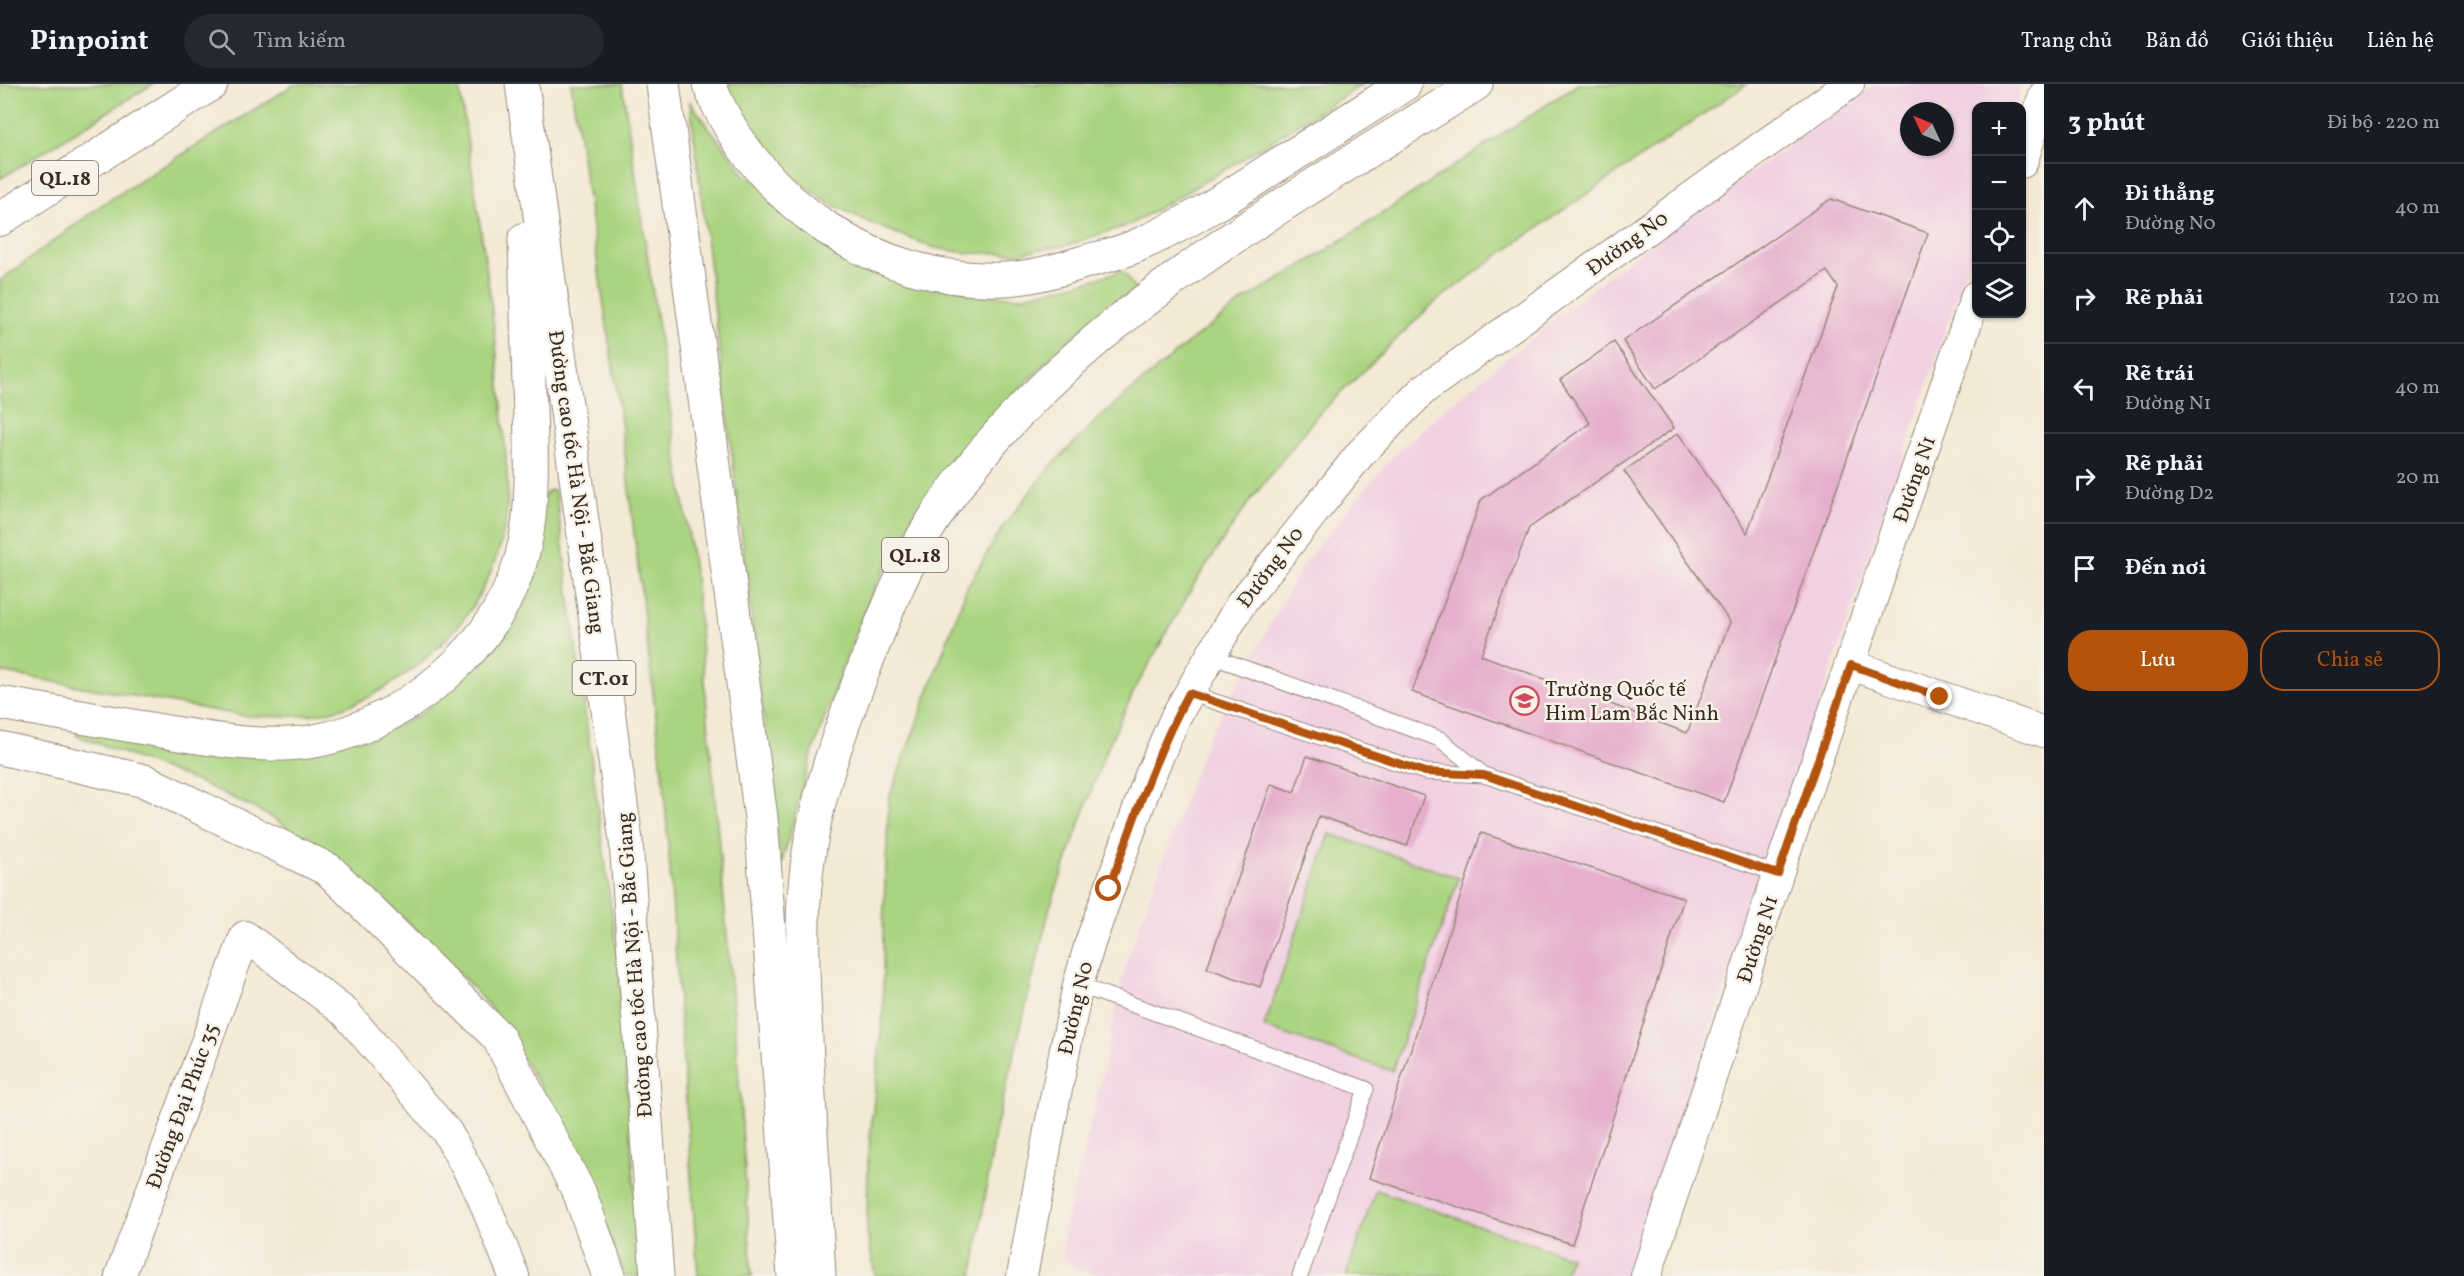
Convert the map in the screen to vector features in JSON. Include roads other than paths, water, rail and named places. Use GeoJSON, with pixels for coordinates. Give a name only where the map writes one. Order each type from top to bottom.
{"type":"FeatureCollection","features":[{"type":"Feature","properties":{"kind":"highway","name":"QL.18"},"geometry":{"type":"LineString","coordinates":[[1,218],[211,84]]}},
{"type":"Feature","properties":{"kind":"highway"},"geometry":{"type":"LineString","coordinates":[[0,703],[221,741],[310,742],[368,723],[423,694],[449,672],[489,630],[514,580],[522,558],[529,519],[531,436],[522,84]]}},
{"type":"Feature","properties":{"kind":"highway","name":"Đường cao tốc Hà Nội - Bắc Giang"},"geometry":{"type":"LineString","coordinates":[[522,84],[626,841],[657,1276]]}},
{"type":"Feature","properties":{"kind":"highway"},"geometry":{"type":"LineString","coordinates":[[663,84],[761,818],[794,1276]]}},
{"type":"Feature","properties":{"kind":"highway"},"geometry":{"type":"LineString","coordinates":[[709,84],[743,148],[793,203],[844,240],[864,251],[912,267],[957,277],[1005,279],[1061,269],[1136,246],[1224,200],[1405,84]]}},
{"type":"Feature","properties":{"kind":"highway","name":"QL.18"},"geometry":{"type":"LineString","coordinates":[[819,1276],[803,981],[803,916],[807,866],[821,793],[840,733],[889,606],[932,521],[993,440],[1062,370],[1120,320],[1253,225],[1476,84]]}},
{"type":"Feature","properties":{"kind":"highway"},"geometry":{"type":"LineString","coordinates":[[0,748],[145,781],[329,870],[498,1037],[580,1194],[609,1276]]}},
{"type":"Feature","properties":{"kind":"street","name":"Đường N0"},"geometry":{"type":"LineString","coordinates":[[1022,1276],[1078,985],[1090,943],[1149,778],[1176,716],[1240,605],[1360,453],[1423,390],[1849,84]]}},
{"type":"Feature","properties":{"kind":"street"},"geometry":{"type":"LineString","coordinates":[[2024,156],[2044,95]]}},
{"type":"Feature","properties":{"kind":"street","name":"Đường N1"},"geometry":{"type":"LineString","coordinates":[[1646,1276],[1778,874],[1972,311]]}},
{"type":"Feature","properties":{"kind":"street"},"geometry":{"type":"LineString","coordinates":[[1851,665],[2044,732]]}},
{"type":"Feature","properties":{"kind":"street","name":"Đường Đại Phúc 35"},"geometry":{"type":"LineString","coordinates":[[120,1276],[245,936],[346,1013],[447,1132],[480,1192],[514,1276]]}},
{"type":"Feature","properties":{"kind":"lane"},"geometry":{"type":"LineString","coordinates":[[1211,657],[1440,739],[1484,775]]}},
{"type":"Feature","properties":{"kind":"lane"},"geometry":{"type":"LineString","coordinates":[[1189,693],[1425,772],[1484,775],[1778,874]]}},
{"type":"Feature","properties":{"kind":"lane"},"geometry":{"type":"LineString","coordinates":[[1078,985],[1366,1089],[1300,1276]]}},
{"type":"Feature","properties":{"kind":"place","name":"Trường Quốc tế Him Lam Bắc Ninh"},"geometry":{"type":"Point","coordinates":[1524,701]}}]}
